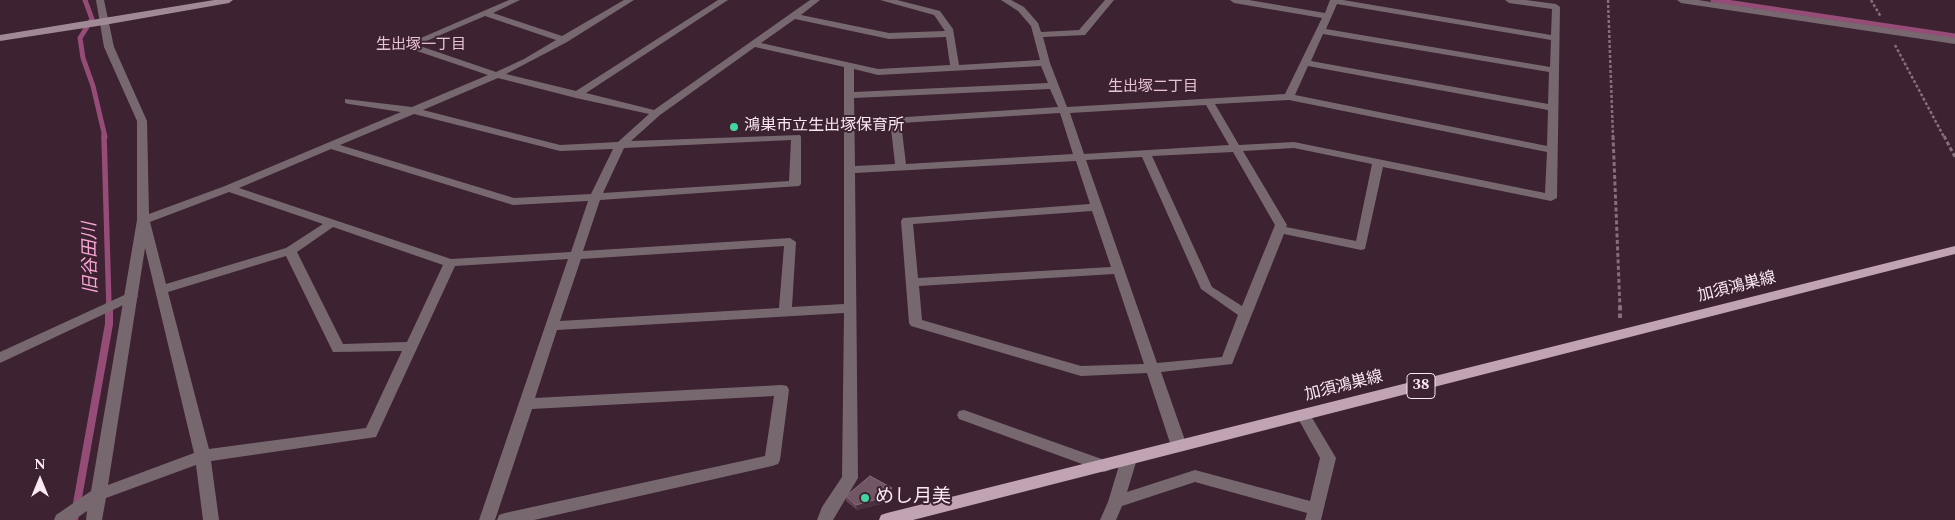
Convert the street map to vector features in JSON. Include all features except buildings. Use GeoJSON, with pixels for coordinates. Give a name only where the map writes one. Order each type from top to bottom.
{"type":"FeatureCollection","features":[{"type":"Feature","properties":{"kind":"main road"},"geometry":{"type":"LineString","coordinates":[[0,38],[229,0]]}},
{"type":"Feature","properties":{"kind":"main road","name":"加須鴻巣線"},"geometry":{"type":"LineString","coordinates":[[887,520],[1955,250]]}},
{"type":"Feature","properties":{"kind":"street"},"geometry":{"type":"LineString","coordinates":[[516,0],[412,44],[497,75],[656,113]]}},
{"type":"Feature","properties":{"kind":"street"},"geometry":{"type":"LineString","coordinates":[[143,220],[229,188],[497,75],[564,40],[630,0]]}},
{"type":"Feature","properties":{"kind":"street"},"geometry":{"type":"LineString","coordinates":[[576,95],[724,0]]}},
{"type":"Feature","properties":{"kind":"street"},"geometry":{"type":"LineString","coordinates":[[487,520],[574,256],[595,198],[620,146],[656,113],[816,0]]}},
{"type":"Feature","properties":{"kind":"street"},"geometry":{"type":"LineString","coordinates":[[884,0],[937,13],[949,29],[955,68]]}},
{"type":"Feature","properties":{"kind":"street"},"geometry":{"type":"LineString","coordinates":[[1005,0],[1021,9],[1035,25],[1046,63],[1179,446]]}},
{"type":"Feature","properties":{"kind":"street"},"geometry":{"type":"LineString","coordinates":[[1038,35],[1082,33],[1110,0]]}},
{"type":"Feature","properties":{"kind":"street"},"geometry":{"type":"LineString","coordinates":[[1234,0],[1327,16]]}},
{"type":"Feature","properties":{"kind":"street"},"geometry":{"type":"LineString","coordinates":[[850,170],[1294,145],[1551,198],[1556,7],[1509,0]]}},
{"type":"Feature","properties":{"kind":"street"},"geometry":{"type":"LineString","coordinates":[[1681,0],[1955,41]]}},
{"type":"Feature","properties":{"kind":"street"},"geometry":{"type":"LineString","coordinates":[[94,520],[143,220],[142,121],[109,47],[104,22],[104,1]]}},
{"type":"Feature","properties":{"kind":"street"},"geometry":{"type":"LineString","coordinates":[[1289,97],[1335,1],[1554,38]]}},
{"type":"Feature","properties":{"kind":"street"},"geometry":{"type":"LineString","coordinates":[[484,13],[564,40]]}},
{"type":"Feature","properties":{"kind":"street"},"geometry":{"type":"LineString","coordinates":[[793,16],[889,36],[950,34]]}},
{"type":"Feature","properties":{"kind":"street"},"geometry":{"type":"LineString","coordinates":[[1321,31],[1553,70]]}},
{"type":"Feature","properties":{"kind":"street"},"geometry":{"type":"LineString","coordinates":[[753,44],[878,72],[1046,63]]}},
{"type":"Feature","properties":{"kind":"street"},"geometry":{"type":"LineString","coordinates":[[1305,63],[1553,108]]}},
{"type":"Feature","properties":{"kind":"street"},"geometry":{"type":"LineString","coordinates":[[824,520],[850,478],[849,65]]}},
{"type":"Feature","properties":{"kind":"street"},"geometry":{"type":"LineString","coordinates":[[849,95],[1054,86]]}},
{"type":"Feature","properties":{"kind":"street"},"geometry":{"type":"LineString","coordinates":[[901,167],[895,120],[1289,97],[1553,150]]}},
{"type":"Feature","properties":{"kind":"street"},"geometry":{"type":"LineString","coordinates":[[329,145],[513,202],[795,184],[796,137],[560,148],[411,110],[349,101]]}},
{"type":"Feature","properties":{"kind":"street"},"geometry":{"type":"LineString","coordinates":[[1097,207],[907,221],[916,323],[1080,371],[1153,368],[1228,361],[1281,225],[1209,102]]}},
{"type":"Feature","properties":{"kind":"street"},"geometry":{"type":"LineString","coordinates":[[1145,152],[1207,289],[1246,314]]}},
{"type":"Feature","properties":{"kind":"street"},"geometry":{"type":"LineString","coordinates":[[1280,229],[1361,246],[1378,162]]}},
{"type":"Feature","properties":{"kind":"street"},"geometry":{"type":"LineString","coordinates":[[229,188],[450,263],[790,242],[785,312]]}},
{"type":"Feature","properties":{"kind":"street"},"geometry":{"type":"LineString","coordinates":[[143,220],[203,456],[211,520]]}},
{"type":"Feature","properties":{"kind":"street"},"geometry":{"type":"LineString","coordinates":[[162,290],[290,251],[332,223]]}},
{"type":"Feature","properties":{"kind":"street"},"geometry":{"type":"LineString","coordinates":[[290,251],[338,349],[411,346]]}},
{"type":"Feature","properties":{"kind":"street"},"geometry":{"type":"LineString","coordinates":[[62,520],[97,495],[203,456],[371,433],[450,263]]}},
{"type":"Feature","properties":{"kind":"street"},"geometry":{"type":"LineString","coordinates":[[912,282],[1119,270]]}},
{"type":"Feature","properties":{"kind":"street"},"geometry":{"type":"LineString","coordinates":[[0,358],[131,296]]}},
{"type":"Feature","properties":{"kind":"street"},"geometry":{"type":"LineString","coordinates":[[552,326],[851,308]]}},
{"type":"Feature","properties":{"kind":"street"},"geometry":{"type":"LineString","coordinates":[[505,520],[772,460],[782,390],[526,404]]}},
{"type":"Feature","properties":{"kind":"street"},"geometry":{"type":"LineString","coordinates":[[964,414],[1104,466]]}},
{"type":"Feature","properties":{"kind":"street"},"geometry":{"type":"LineString","coordinates":[[1116,502],[1195,476],[1315,515],[1328,458],[1302,415]]}},
{"type":"Feature","properties":{"kind":"street"},"geometry":{"type":"LineString","coordinates":[[1108,520],[1116,502],[1129,459]]}},
{"type":"Feature","properties":{"kind":"path"},"geometry":{"type":"LineString","coordinates":[[1608,0],[1620,319],[1631,333]]}},
{"type":"Feature","properties":{"kind":"path"},"geometry":{"type":"LineString","coordinates":[[1888,31],[1955,157]]}},
{"type":"Feature","properties":{"kind":"waterway","name":"旧谷田川"},"geometry":{"type":"LineString","coordinates":[[85,0],[92,19],[80,38],[83,58],[93,86],[105,137]]}},
{"type":"Feature","properties":{"kind":"waterway"},"geometry":{"type":"LineString","coordinates":[[1713,0],[1955,36]]}},
{"type":"Feature","properties":{"kind":"waterway","name":"旧谷田川"},"geometry":{"type":"LineString","coordinates":[[104,136],[109,308]]}},
{"type":"Feature","properties":{"kind":"waterway","name":"旧谷田川"},"geometry":{"type":"LineString","coordinates":[[74,520],[109,324],[109,308]]}},
{"type":"Feature","properties":{"kind":"place","name":"鴻巣市立生出塚保育所"},"geometry":{"type":"Point","coordinates":[734,127]}},
{"type":"Feature","properties":{"kind":"place","name":"めし月美"},"geometry":{"type":"Point","coordinates":[865,498]}},
{"type":"Feature","properties":{"kind":"district","name":"生出塚一丁目"},"geometry":{"type":"Point","coordinates":[421,46]}},
{"type":"Feature","properties":{"kind":"district","name":"生出塚二丁目"},"geometry":{"type":"Point","coordinates":[1153,88]}}]}
